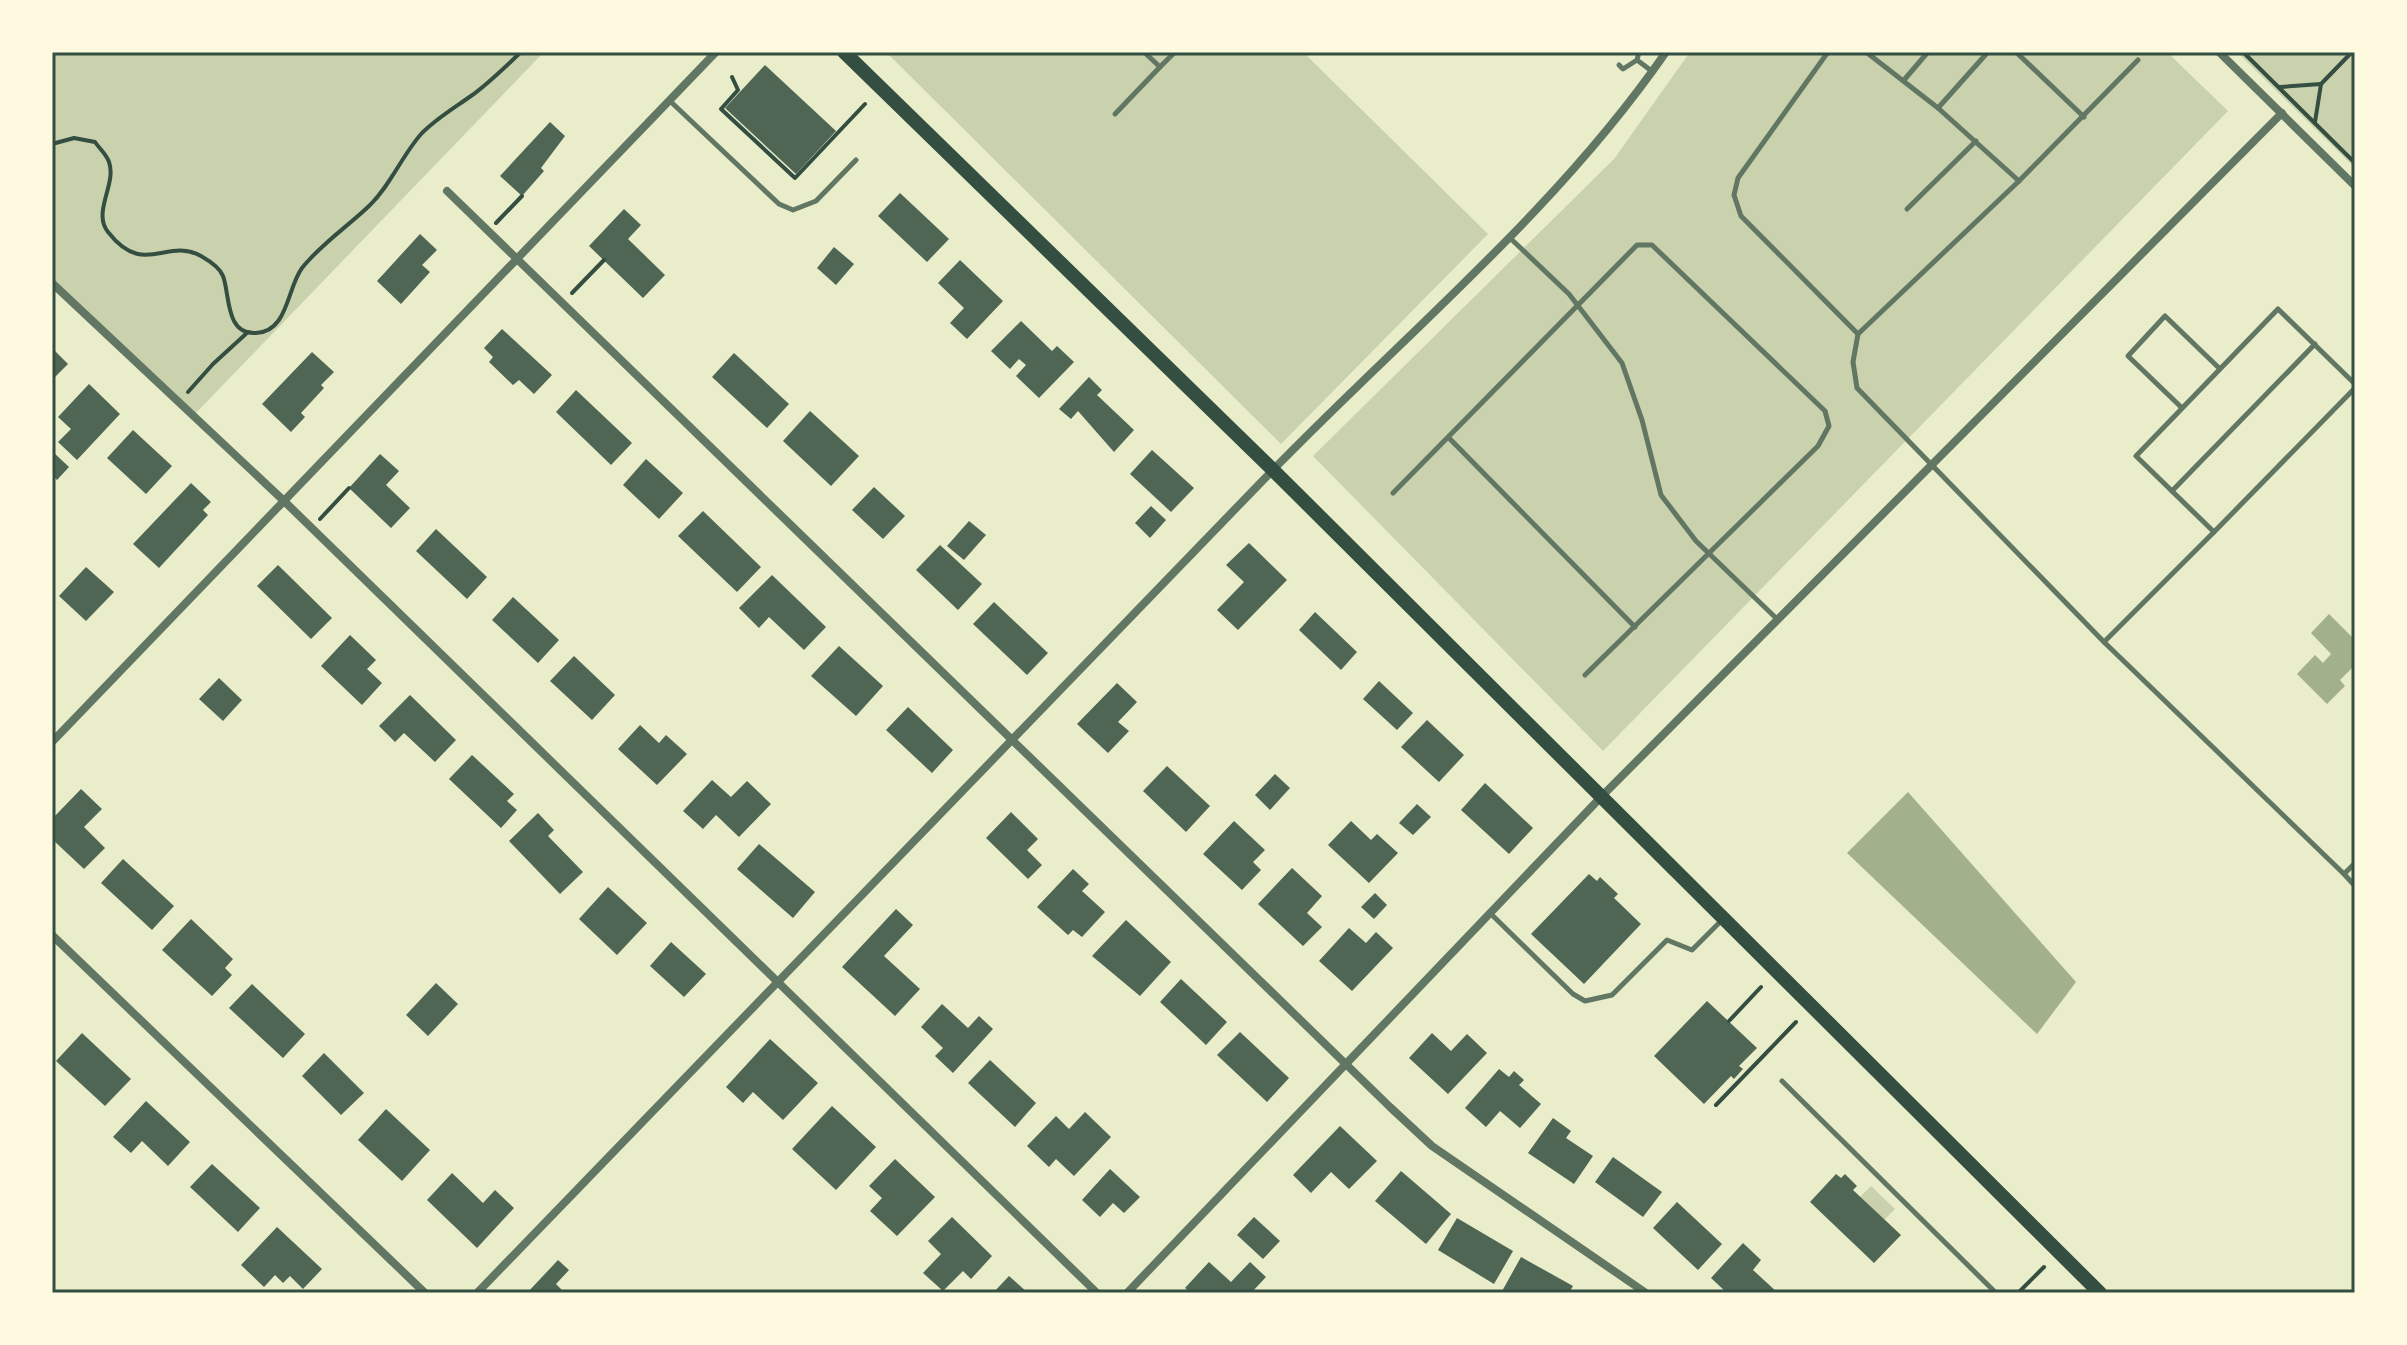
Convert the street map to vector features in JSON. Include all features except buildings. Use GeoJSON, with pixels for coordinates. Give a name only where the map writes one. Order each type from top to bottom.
{"type":"FeatureCollection","features":[{"type":"Feature","properties":{"kind":"main road"},"geometry":{"type":"LineString","coordinates":[[844,52],[1273,470],[2100,1293]]}},
{"type":"Feature","properties":{"kind":"street"},"geometry":{"type":"LineString","coordinates":[[52,742],[716,52]]}},
{"type":"Feature","properties":{"kind":"street"},"geometry":{"type":"LineString","coordinates":[[477,1293],[1273,470],[1564,182],[1666,52]]}},
{"type":"Feature","properties":{"kind":"street"},"geometry":{"type":"LineString","coordinates":[[2219,52],[2355,186]]}},
{"type":"Feature","properties":{"kind":"street"},"geometry":{"type":"LineString","coordinates":[[1127,1293],[1602,796],[2282,113]]}},
{"type":"Feature","properties":{"kind":"street"},"geometry":{"type":"LineString","coordinates":[[447,191],[1432,1146],[1646,1293]]}},
{"type":"Feature","properties":{"kind":"street"},"geometry":{"type":"LineString","coordinates":[[52,283],[283,500],[1097,1293]]}},
{"type":"Feature","properties":{"kind":"street"},"geometry":{"type":"LineString","coordinates":[[52,935],[425,1293]]}},
{"type":"Feature","properties":{"kind":"lane"},"geometry":{"type":"LineString","coordinates":[[1144,52],[1160,67]]}},
{"type":"Feature","properties":{"kind":"lane"},"geometry":{"type":"LineString","coordinates":[[1115,114],[1175,52]]}},
{"type":"Feature","properties":{"kind":"lane"},"geometry":{"type":"LineString","coordinates":[[1619,65],[1623,69],[1637,60],[1639,52]]}},
{"type":"Feature","properties":{"kind":"lane"},"geometry":{"type":"LineString","coordinates":[[1828,52],[1738,178],[1734,195],[1741,216],[1858,334]]}},
{"type":"Feature","properties":{"kind":"lane"},"geometry":{"type":"LineString","coordinates":[[1866,52],[1938,108],[2019,181]]}},
{"type":"Feature","properties":{"kind":"lane"},"geometry":{"type":"LineString","coordinates":[[1904,80],[1928,52]]}},
{"type":"Feature","properties":{"kind":"lane"},"geometry":{"type":"LineString","coordinates":[[1938,108],[1988,52]]}},
{"type":"Feature","properties":{"kind":"lane"},"geometry":{"type":"LineString","coordinates":[[2016,52],[2084,117]]}},
{"type":"Feature","properties":{"kind":"lane"},"geometry":{"type":"LineString","coordinates":[[1637,60],[1653,72]]}},
{"type":"Feature","properties":{"kind":"lane"},"geometry":{"type":"LineString","coordinates":[[2138,60],[2019,181],[1858,334],[1853,362],[1857,388],[2104,642],[2355,886]]}},
{"type":"Feature","properties":{"kind":"lane"},"geometry":{"type":"LineString","coordinates":[[670,101],[779,204],[793,210],[816,201],[856,160]]}},
{"type":"Feature","properties":{"kind":"lane"},"geometry":{"type":"LineString","coordinates":[[1907,209],[1976,141]]}},
{"type":"Feature","properties":{"kind":"lane"},"geometry":{"type":"LineString","coordinates":[[1509,236],[1577,304],[1622,363],[1642,420],[1661,495],[1710,554],[1778,620]]}},
{"type":"Feature","properties":{"kind":"lane"},"geometry":{"type":"LineString","coordinates":[[1393,493],[1637,245],[1652,245],[1825,411],[1829,426],[1818,446],[1585,675]]}},
{"type":"Feature","properties":{"kind":"lane"},"geometry":{"type":"LineString","coordinates":[[2104,642],[2214,532],[2355,386],[2278,309],[2136,456],[2214,532]]}},
{"type":"Feature","properties":{"kind":"lane"},"geometry":{"type":"LineString","coordinates":[[2181,407],[2128,356],[2165,316],[2219,368]]}},
{"type":"Feature","properties":{"kind":"lane"},"geometry":{"type":"LineString","coordinates":[[2172,491],[2315,344]]}},
{"type":"Feature","properties":{"kind":"lane"},"geometry":{"type":"LineString","coordinates":[[1449,438],[1635,627]]}},
{"type":"Feature","properties":{"kind":"lane"},"geometry":{"type":"LineString","coordinates":[[2344,874],[2355,863]]}},
{"type":"Feature","properties":{"kind":"lane"},"geometry":{"type":"LineString","coordinates":[[1489,913],[1573,994],[1585,1001],[1612,995],[1667,940],[1692,950],[1725,918]]}},
{"type":"Feature","properties":{"kind":"lane"},"geometry":{"type":"LineString","coordinates":[[1782,1081],[1996,1293]]}},
{"type":"Feature","properties":{"kind":"path"},"geometry":{"type":"LineString","coordinates":[[52,144],[74,138],[95,142],[109,162],[110,182],[103,208],[104,229],[122,247],[141,256],[178,251],[198,254],[223,275],[231,317],[248,332],[259,334],[272,327],[285,313],[290,288],[303,267],[382,192],[421,134],[521,52]]}},
{"type":"Feature","properties":{"kind":"path"},"geometry":{"type":"LineString","coordinates":[[2243,52],[2355,163]]}},
{"type":"Feature","properties":{"kind":"path"},"geometry":{"type":"LineString","coordinates":[[2315,122],[2321,84],[2352,52]]}},
{"type":"Feature","properties":{"kind":"path"},"geometry":{"type":"LineString","coordinates":[[732,77],[738,90],[721,109],[795,178],[865,104]]}},
{"type":"Feature","properties":{"kind":"path"},"geometry":{"type":"LineString","coordinates":[[2279,87],[2321,84]]}},
{"type":"Feature","properties":{"kind":"path"},"geometry":{"type":"LineString","coordinates":[[488,232],[522,196]]}},
{"type":"Feature","properties":{"kind":"path"},"geometry":{"type":"LineString","coordinates":[[562,304],[604,260]]}},
{"type":"Feature","properties":{"kind":"path"},"geometry":{"type":"LineString","coordinates":[[179,403],[213,364],[248,332]]}},
{"type":"Feature","properties":{"kind":"path"},"geometry":{"type":"LineString","coordinates":[[311,528],[349,488]]}},
{"type":"Feature","properties":{"kind":"path"},"geometry":{"type":"LineString","coordinates":[[1729,1021],[1761,987]]}},
{"type":"Feature","properties":{"kind":"path"},"geometry":{"type":"LineString","coordinates":[[1716,1105],[1796,1022]]}},
{"type":"Feature","properties":{"kind":"path"},"geometry":{"type":"LineString","coordinates":[[2018,1293],[2044,1267]]}},
{"type":"Feature","properties":{"kind":"shaded area"},"geometry":{"type":"Polygon","coordinates":[[[52,52],[544,52],[193,416],[52,282],[52,52]]]}},
{"type":"Feature","properties":{"kind":"shaded area"},"geometry":{"type":"Polygon","coordinates":[[[886,52],[1303,52],[1488,234],[1281,444],[886,52]]]}},
{"type":"Feature","properties":{"kind":"shaded area"},"geometry":{"type":"Polygon","coordinates":[[[1690,52],[2167,52],[2228,111],[1603,751],[1313,456],[1614,159],[1690,52]]]}},
{"type":"Feature","properties":{"kind":"shaded area"},"geometry":{"type":"Polygon","coordinates":[[[2237,52],[2355,52],[2355,168],[2237,52]]]}},
{"type":"Feature","properties":{"kind":"shaded area"},"geometry":{"type":"Polygon","coordinates":[[[2329,614],[2355,640],[2355,665],[2340,680],[2345,686],[2327,704],[2297,674],[2315,655],[2323,663],[2331,654],[2311,633],[2329,614]]]}},
{"type":"Feature","properties":{"kind":"shaded area"},"geometry":{"type":"Polygon","coordinates":[[[1908,792],[2076,982],[2037,1034],[1847,853],[1908,792]]]}},
{"type":"Feature","properties":{"kind":"shaded area"},"geometry":{"type":"Polygon","coordinates":[[[1871,1186],[1895,1209],[1884,1220],[1860,1197],[1871,1186]]]}}]}
